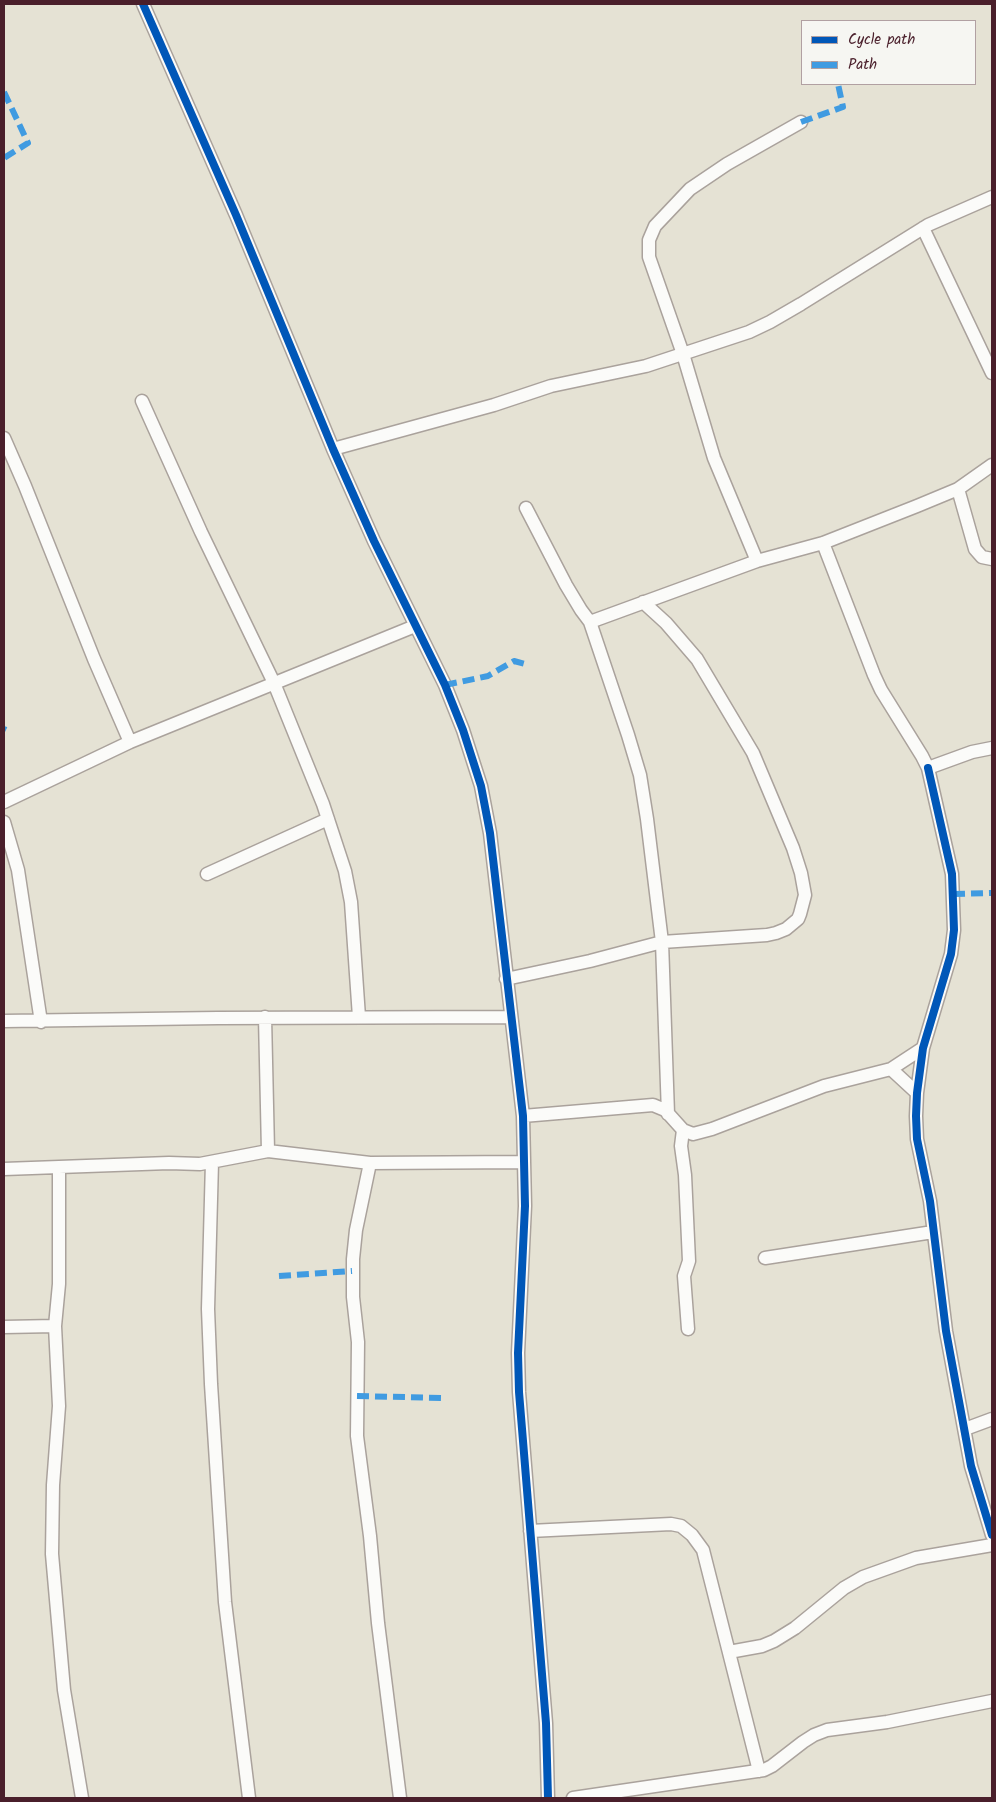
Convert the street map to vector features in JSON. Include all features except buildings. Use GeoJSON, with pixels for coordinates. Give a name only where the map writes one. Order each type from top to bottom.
{"type":"FeatureCollection","features":[{"type":"Feature","properties":{"kind":"street"},"geometry":{"type":"LineString","coordinates":[[142,4],[236,215],[333,449],[415,626],[445,684],[463,730],[481,786],[490,833],[523,1116],[525,1206],[518,1353],[519,1392],[546,1723],[548,1798]]}},
{"type":"Feature","properties":{"kind":"street"},"geometry":{"type":"LineString","coordinates":[[757,561],[714,458],[683,354],[649,257],[649,240],[655,226],[700,181],[801,122]]}},
{"type":"Feature","properties":{"kind":"street"},"geometry":{"type":"LineString","coordinates":[[333,449],[551,386],[638,368],[749,332],[770,322],[854,273],[922,228],[992,197]]}},
{"type":"Feature","properties":{"kind":"street"},"geometry":{"type":"LineString","coordinates":[[922,228],[992,373]]}},
{"type":"Feature","properties":{"kind":"street"},"geometry":{"type":"LineString","coordinates":[[142,401],[201,532],[274,683],[328,819],[345,871],[351,902],[359,1017]]}},
{"type":"Feature","properties":{"kind":"street"},"geometry":{"type":"LineString","coordinates":[[4,438],[130,742]]}},
{"type":"Feature","properties":{"kind":"street"},"geometry":{"type":"LineString","coordinates":[[590,622],[757,561],[823,543],[958,489],[992,465]]}},
{"type":"Feature","properties":{"kind":"street"},"geometry":{"type":"LineString","coordinates":[[958,489],[975,550],[982,557],[992,559]]}},
{"type":"Feature","properties":{"kind":"street"},"geometry":{"type":"LineString","coordinates":[[526,508],[566,585],[590,622],[628,734],[640,776],[662,942],[668,1114]]}},
{"type":"Feature","properties":{"kind":"street"},"geometry":{"type":"LineString","coordinates":[[823,543],[874,675],[928,768],[952,874],[954,923],[951,954],[923,1048],[916,1116],[918,1139],[938,1255],[946,1331],[971,1466],[992,1535]]}},
{"type":"Feature","properties":{"kind":"street"},"geometry":{"type":"LineString","coordinates":[[506,979],[590,961],[662,942],[767,935],[786,929],[798,919],[800,914],[805,895],[802,878],[793,848],[753,753],[696,659],[671,628],[643,602]]}},
{"type":"Feature","properties":{"kind":"street"},"geometry":{"type":"LineString","coordinates":[[4,802],[130,742],[415,626]]}},
{"type":"Feature","properties":{"kind":"street"},"geometry":{"type":"LineString","coordinates":[[928,768],[972,752],[992,748]]}},
{"type":"Feature","properties":{"kind":"street"},"geometry":{"type":"LineString","coordinates":[[208,874],[328,819]]}},
{"type":"Feature","properties":{"kind":"street"},"geometry":{"type":"LineString","coordinates":[[4,822],[18,870],[41,1022]]}},
{"type":"Feature","properties":{"kind":"street"},"geometry":{"type":"LineString","coordinates":[[4,1021],[41,1022],[265,1017],[511,1018]]}},
{"type":"Feature","properties":{"kind":"street"},"geometry":{"type":"LineString","coordinates":[[265,1017],[268,1151]]}},
{"type":"Feature","properties":{"kind":"street"},"geometry":{"type":"LineString","coordinates":[[523,1116],[653,1105],[661,1107],[683,1130],[693,1134],[824,1086],[891,1070],[923,1048]]}},
{"type":"Feature","properties":{"kind":"street"},"geometry":{"type":"LineString","coordinates":[[891,1070],[917,1092]]}},
{"type":"Feature","properties":{"kind":"street"},"geometry":{"type":"LineString","coordinates":[[683,1130],[681,1146],[685,1175],[689,1261],[684,1276],[688,1329]]}},
{"type":"Feature","properties":{"kind":"street"},"geometry":{"type":"LineString","coordinates":[[4,1169],[169,1163],[200,1164],[268,1151],[370,1163],[523,1162]]}},
{"type":"Feature","properties":{"kind":"street"},"geometry":{"type":"LineString","coordinates":[[212,1162],[208,1309],[211,1384],[225,1602],[249,1798]]}},
{"type":"Feature","properties":{"kind":"street"},"geometry":{"type":"LineString","coordinates":[[370,1163],[356,1230],[352,1265],[358,1342],[356,1436],[370,1536],[378,1623],[400,1798]]}},
{"type":"Feature","properties":{"kind":"street"},"geometry":{"type":"LineString","coordinates":[[59,1168],[59,1284],[56,1326],[59,1406],[53,1485],[52,1554],[64,1690],[82,1798]]}},
{"type":"Feature","properties":{"kind":"street"},"geometry":{"type":"LineString","coordinates":[[765,1258],[933,1232]]}},
{"type":"Feature","properties":{"kind":"street"},"geometry":{"type":"LineString","coordinates":[[4,1327],[56,1326]]}},
{"type":"Feature","properties":{"kind":"street"},"geometry":{"type":"LineString","coordinates":[[965,1429],[992,1418]]}},
{"type":"Feature","properties":{"kind":"street"},"geometry":{"type":"LineString","coordinates":[[530,1532],[671,1524],[681,1526],[692,1535],[703,1550],[759,1771]]}},
{"type":"Feature","properties":{"kind":"street"},"geometry":{"type":"LineString","coordinates":[[729,1652],[774,1641],[795,1628],[844,1588],[863,1577],[916,1558],[992,1545]]}},
{"type":"Feature","properties":{"kind":"street"},"geometry":{"type":"LineString","coordinates":[[573,1798],[759,1771],[772,1766],[814,1735],[828,1730],[887,1722],[992,1701]]}},
{"type":"Feature","properties":{"kind":"marked path"},"geometry":{"type":"LineString","coordinates":[[801,122],[843,107],[838,85]]}},
{"type":"Feature","properties":{"kind":"marked path"},"geometry":{"type":"LineString","coordinates":[[4,92],[28,143],[4,158]]}},
{"type":"Feature","properties":{"kind":"marked path"},"geometry":{"type":"LineString","coordinates":[[445,685],[488,676],[514,661],[529,665]]}},
{"type":"Feature","properties":{"kind":"marked path"},"geometry":{"type":"LineString","coordinates":[[953,894],[992,893]]}},
{"type":"Feature","properties":{"kind":"marked path"},"geometry":{"type":"LineString","coordinates":[[279,1276],[352,1271]]}},
{"type":"Feature","properties":{"kind":"marked path"},"geometry":{"type":"LineString","coordinates":[[357,1396],[444,1398]]}},
{"type":"Feature","properties":{"kind":"cycle path"},"geometry":{"type":"LineString","coordinates":[[143,4],[236,215],[333,449],[374,541],[445,685],[463,730],[481,786],[490,833],[523,1116],[525,1206],[518,1353],[519,1392],[546,1723],[548,1798]]}},
{"type":"Feature","properties":{"kind":"cycle path"},"geometry":{"type":"LineString","coordinates":[[928,768],[952,874],[954,930],[951,954],[923,1048],[917,1093],[917,1139],[930,1201],[946,1331],[971,1466],[992,1535]]}}]}
